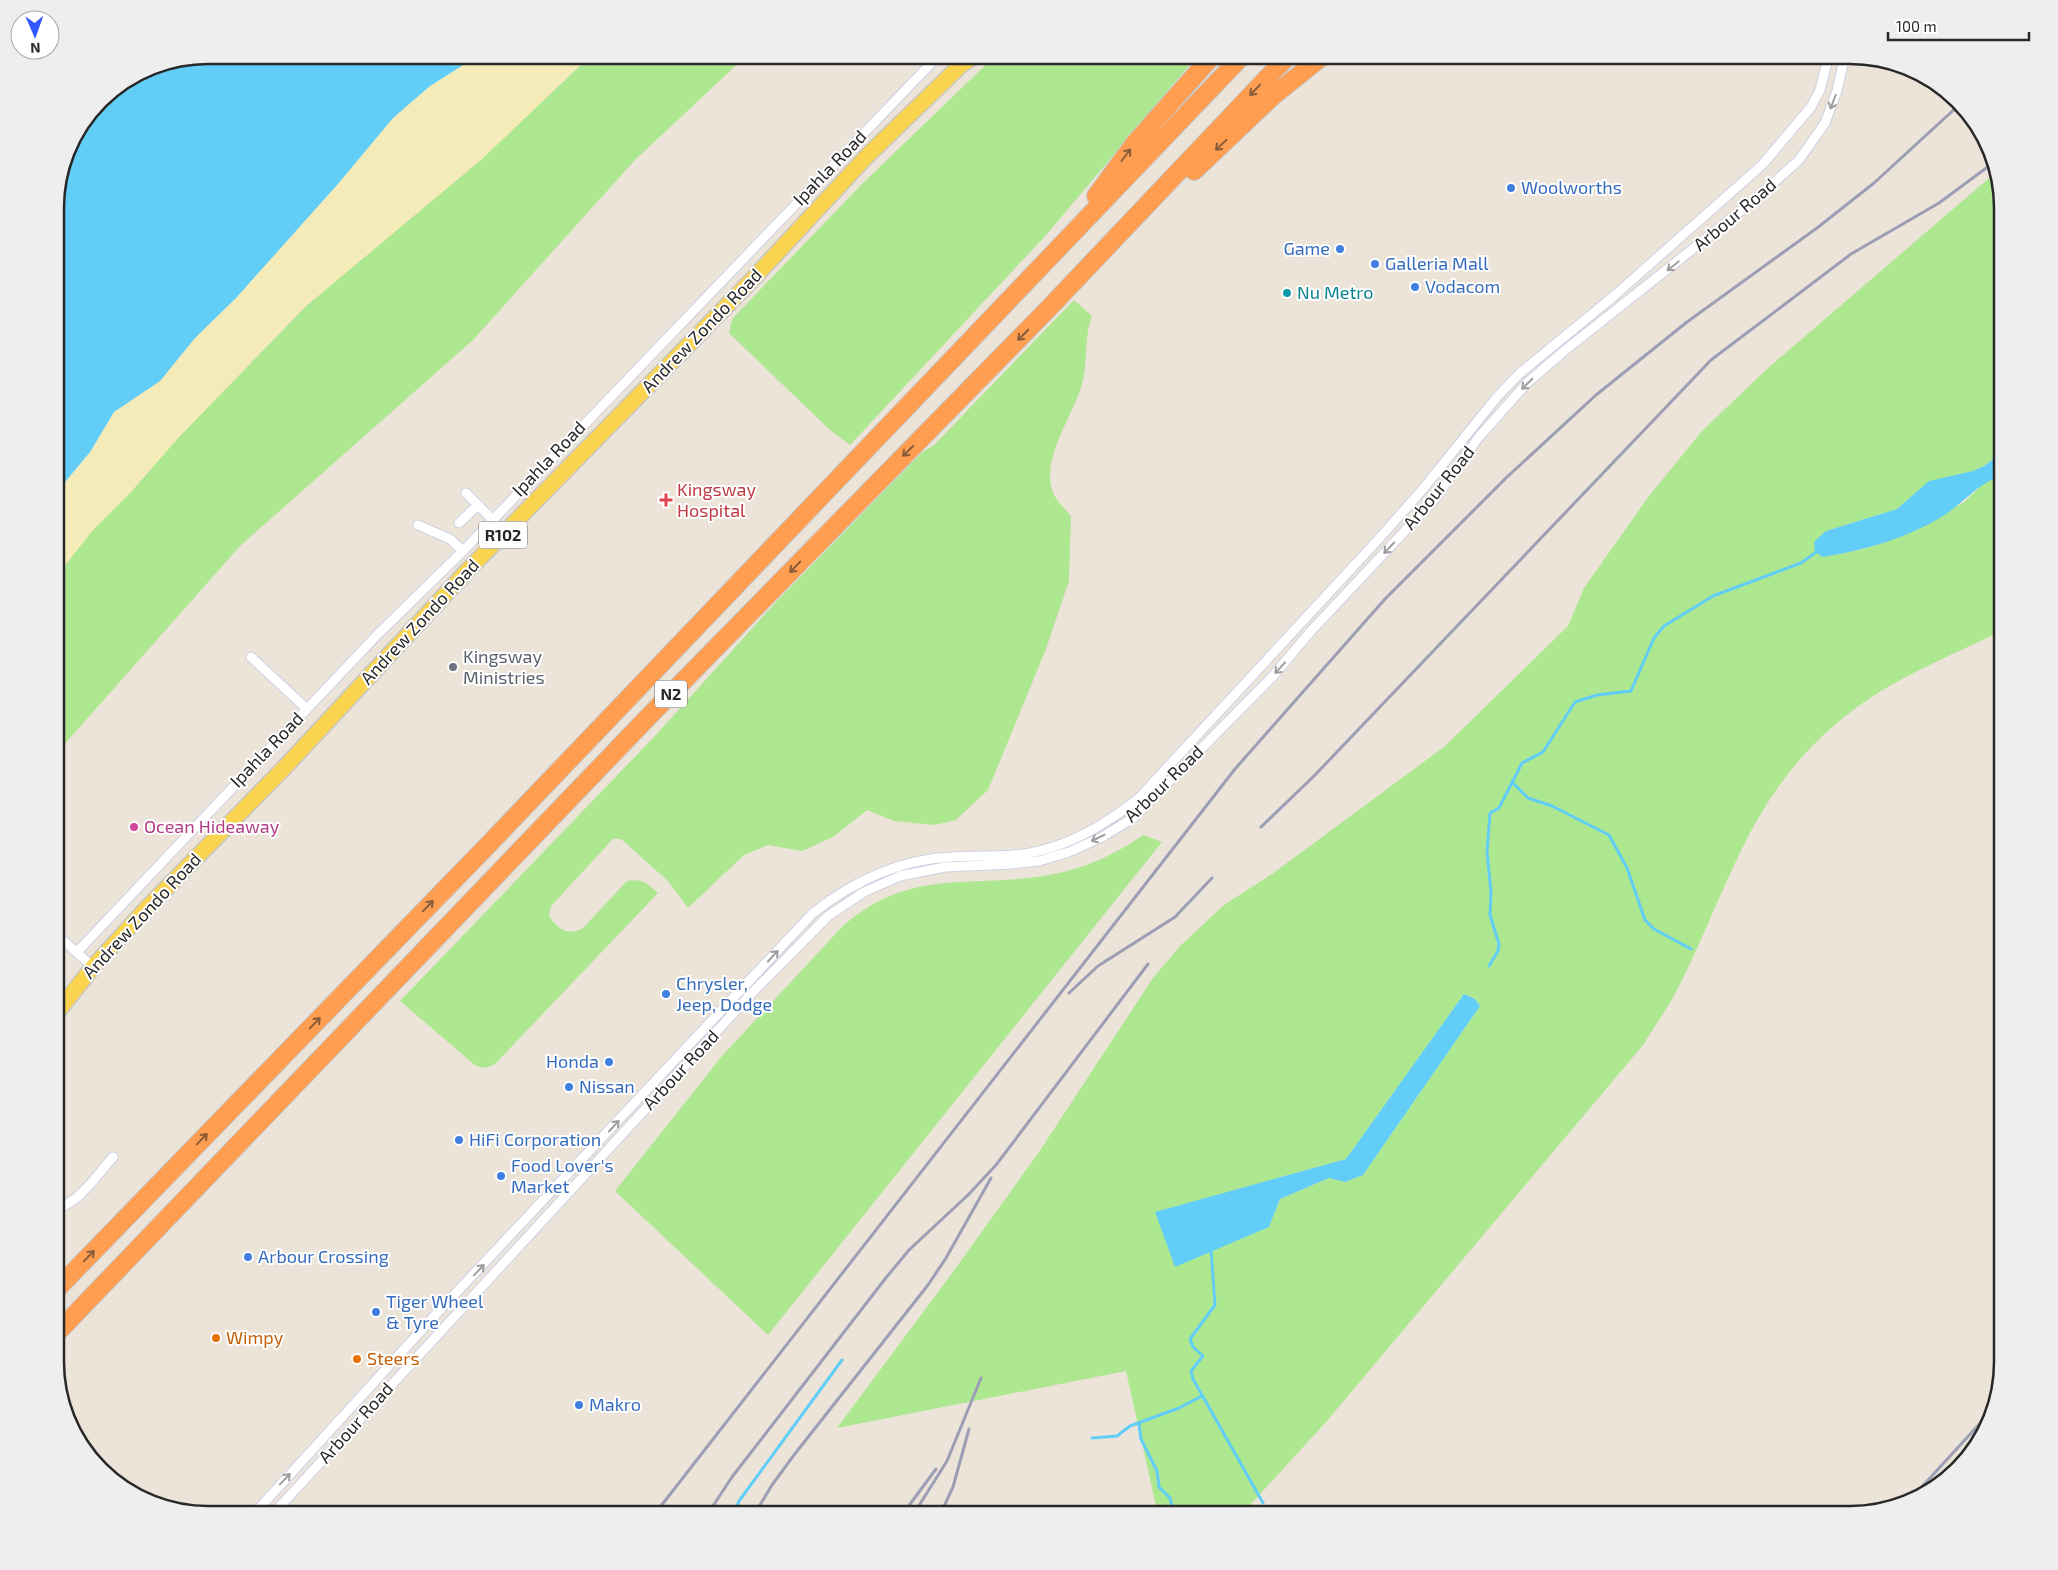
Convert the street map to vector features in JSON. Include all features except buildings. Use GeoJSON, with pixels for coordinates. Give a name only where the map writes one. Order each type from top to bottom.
{"type":"FeatureCollection","features":[{"type":"Feature","properties":{"kind":"highway"},"geometry":{"type":"LineString","coordinates":[[1044,264],[1135,143],[1205,64]]}},
{"type":"Feature","properties":{"kind":"highway","name":"N2"},"geometry":{"type":"LineString","coordinates":[[64,1282],[1234,64]]}},
{"type":"Feature","properties":{"kind":"highway","name":"N2"},"geometry":{"type":"LineString","coordinates":[[64,1326],[646,719],[1049,308],[1280,64]]}},
{"type":"Feature","properties":{"kind":"highway"},"geometry":{"type":"LineString","coordinates":[[1049,308],[1273,96],[1313,64]]}},
{"type":"Feature","properties":{"kind":"main road","name":"Andrew Zondo Road"},"geometry":{"type":"LineString","coordinates":[[64,1004],[93,968],[483,555],[750,282],[867,156],[960,64]]}},
{"type":"Feature","properties":{"kind":"street","name":"Ipahla Road"},"geometry":{"type":"LineString","coordinates":[[77,952],[377,635],[463,551],[931,64]]}},
{"type":"Feature","properties":{"kind":"street","name":"Arbour Road"},"geometry":{"type":"LineString","coordinates":[[261,1506],[438,1312],[813,913],[839,893],[865,878],[895,867],[922,860],[950,857],[1038,852],[1067,842],[1118,816],[1139,798],[1376,542],[1423,489],[1497,397],[1557,342],[1614,296],[1762,165],[1811,107],[1820,90],[1827,64]]}},
{"type":"Feature","properties":{"kind":"street","name":"Arbour Road"},"geometry":{"type":"LineString","coordinates":[[280,1506],[738,1008],[828,916],[864,892],[900,876],[945,866],[1039,861],[1069,852],[1102,837],[1133,818],[1273,676],[1311,632],[1434,500],[1478,438],[1527,383],[1564,351],[1752,202],[1799,160],[1825,123],[1837,91],[1843,64]]}},
{"type":"Feature","properties":{"kind":"street"},"geometry":{"type":"LineString","coordinates":[[1557,342],[1564,351]]}},
{"type":"Feature","properties":{"kind":"street"},"geometry":{"type":"LineString","coordinates":[[466,493],[492,519]]}},
{"type":"Feature","properties":{"kind":"street"},"geometry":{"type":"LineString","coordinates":[[459,524],[478,505]]}},
{"type":"Feature","properties":{"kind":"street"},"geometry":{"type":"LineString","coordinates":[[418,525],[450,539],[463,551]]}},
{"type":"Feature","properties":{"kind":"street"},"geometry":{"type":"LineString","coordinates":[[251,657],[307,709]]}},
{"type":"Feature","properties":{"kind":"street"},"geometry":{"type":"LineString","coordinates":[[64,941],[93,968]]}},
{"type":"Feature","properties":{"kind":"street"},"geometry":{"type":"LineString","coordinates":[[64,1207],[75,1200],[112,1158]]}},
{"type":"Feature","properties":{"kind":"green space"},"geometry":{"type":"Polygon","coordinates":[[[582,64],[737,64],[635,160],[473,340],[240,546],[64,745],[64,567],[92,531],[130,493],[178,438],[306,306],[482,159],[582,64]]]}},
{"type":"Feature","properties":{"kind":"green space"},"geometry":{"type":"Polygon","coordinates":[[[987,64],[1190,64],[1047,234],[850,445],[830,430],[729,333],[732,319],[861,185],[987,64]]]}},
{"type":"Feature","properties":{"kind":"green space"},"geometry":{"type":"Polygon","coordinates":[[[1990,177],[1994,208],[1994,455],[1992,460],[1973,471],[1929,482],[1897,509],[1826,531],[1822,557],[1864,549],[1886,540],[1963,503],[1987,480],[1994,479],[1994,634],[1900,680],[1861,704],[1811,748],[1784,778],[1744,844],[1677,990],[1643,1045],[1326,1422],[1249,1506],[1156,1506],[1126,1371],[837,1428],[1039,1152],[1153,978],[1180,946],[1224,905],[1272,874],[1444,747],[1568,626],[1584,588],[1649,496],[1702,431],[1768,368],[1990,177]],[[1464,994],[1346,1159],[1156,1212],[1269,1227],[1280,1199],[1329,1178],[1345,1182],[1363,1175],[1480,1006],[1475,999],[1464,994]]]}},
{"type":"Feature","properties":{"kind":"green space"},"geometry":{"type":"Polygon","coordinates":[[[1074,300],[1092,316],[1088,331],[1083,380],[1079,394],[1054,452],[1050,481],[1054,495],[1071,516],[1069,581],[1046,649],[988,790],[956,820],[935,825],[894,821],[867,810],[833,837],[802,851],[768,845],[744,855],[688,908],[668,881],[621,839],[613,839],[551,906],[549,916],[552,921],[563,930],[572,932],[582,929],[627,881],[637,880],[644,882],[658,893],[495,1064],[486,1068],[476,1066],[400,1001],[654,737],[776,602],[921,453],[934,445],[1074,300]]]}},
{"type":"Feature","properties":{"kind":"green space"},"geometry":{"type":"Polygon","coordinates":[[[1143,835],[1162,842],[768,1335],[615,1191],[722,1056],[842,927],[868,908],[893,895],[918,887],[943,883],[1024,878],[1054,874],[1078,868],[1122,848],[1143,835]]]}},
{"type":"Feature","properties":{"kind":"sand"},"geometry":{"type":"Polygon","coordinates":[[[465,64],[582,64],[482,159],[306,306],[178,438],[130,493],[92,531],[64,567],[64,483],[90,452],[114,412],[160,381],[195,338],[236,298],[337,185],[393,118],[430,86],[465,64]]]}},
{"type":"Feature","properties":{"kind":"water"},"geometry":{"type":"Polygon","coordinates":[[[199,64],[465,64],[430,86],[393,118],[337,185],[236,298],[195,338],[160,381],[114,412],[90,452],[64,483],[65,189],[75,153],[83,136],[106,106],[128,88],[144,79],[171,69],[199,64]]]}},
{"type":"Feature","properties":{"kind":"water"},"geometry":{"type":"Polygon","coordinates":[[[1994,455],[1994,479],[1946,514],[1918,530],[1854,551],[1822,557],[1815,551],[1814,542],[1826,531],[1897,509],[1929,481],[1973,471],[1992,460],[1994,455]]]}},
{"type":"Feature","properties":{"kind":"water"},"geometry":{"type":"Polygon","coordinates":[[[1464,994],[1475,999],[1480,1006],[1363,1175],[1345,1182],[1329,1178],[1280,1199],[1269,1227],[1175,1267],[1155,1212],[1346,1159],[1464,994]]]}},
{"type":"Feature","properties":{"kind":"waterway"},"geometry":{"type":"LineString","coordinates":[[1489,966],[1498,951],[1499,944],[1490,915],[1491,892],[1487,852],[1490,813],[1499,808],[1522,763],[1543,752],[1575,702],[1597,695],[1631,691],[1654,638],[1664,626],[1713,596],[1801,563],[1819,550]]}},
{"type":"Feature","properties":{"kind":"waterway"},"geometry":{"type":"LineString","coordinates":[[1512,782],[1528,798],[1552,806],[1609,835],[1627,868],[1645,920],[1654,929],[1691,949]]}},
{"type":"Feature","properties":{"kind":"waterway"},"geometry":{"type":"LineString","coordinates":[[1211,1248],[1215,1305],[1190,1339],[1193,1347],[1203,1356],[1191,1371],[1193,1379],[1263,1503]]}},
{"type":"Feature","properties":{"kind":"waterway"},"geometry":{"type":"LineString","coordinates":[[737,1506],[842,1360]]}},
{"type":"Feature","properties":{"kind":"waterway"},"geometry":{"type":"LineString","coordinates":[[1092,1438],[1117,1436],[1130,1426],[1179,1408],[1202,1396]]}},
{"type":"Feature","properties":{"kind":"waterway"},"geometry":{"type":"LineString","coordinates":[[1139,1424],[1141,1439],[1157,1471],[1159,1487],[1170,1498],[1172,1506]]}},
{"type":"Feature","properties":{"kind":"railway"},"geometry":{"type":"LineString","coordinates":[[661,1506],[1235,769],[1385,599],[1507,477],[1596,395],[1687,322],[1817,228],[1874,183],[1955,109]]}},
{"type":"Feature","properties":{"kind":"railway"},"geometry":{"type":"LineString","coordinates":[[1261,827],[1314,776],[1711,360],[1851,254],[1939,203],[1988,167]]}},
{"type":"Feature","properties":{"kind":"railway"},"geometry":{"type":"LineString","coordinates":[[1069,993],[1098,966],[1175,917],[1212,878]]}},
{"type":"Feature","properties":{"kind":"railway"},"geometry":{"type":"LineString","coordinates":[[713,1506],[732,1477],[885,1279],[909,1250],[968,1195],[996,1165],[1148,964]]}},
{"type":"Feature","properties":{"kind":"railway"},"geometry":{"type":"LineString","coordinates":[[759,1506],[794,1455],[928,1285],[946,1258],[991,1178]]}},
{"type":"Feature","properties":{"kind":"railway"},"geometry":{"type":"LineString","coordinates":[[919,1506],[947,1461],[981,1378]]}},
{"type":"Feature","properties":{"kind":"railway"},"geometry":{"type":"LineString","coordinates":[[1922,1487],[1980,1423]]}},
{"type":"Feature","properties":{"kind":"railway"},"geometry":{"type":"LineString","coordinates":[[944,1506],[953,1487],[969,1429]]}},
{"type":"Feature","properties":{"kind":"railway"},"geometry":{"type":"LineString","coordinates":[[909,1506],[936,1469]]}},
{"type":"Feature","properties":{"kind":"place","name":"Woolworths"},"geometry":{"type":"Point","coordinates":[1511,188]}},
{"type":"Feature","properties":{"kind":"place","name":"Game"},"geometry":{"type":"Point","coordinates":[1340,249]}},
{"type":"Feature","properties":{"kind":"place","name":"Galleria Mall"},"geometry":{"type":"Point","coordinates":[1375,264]}},
{"type":"Feature","properties":{"kind":"place","name":"Vodacom"},"geometry":{"type":"Point","coordinates":[1415,287]}},
{"type":"Feature","properties":{"kind":"place","name":"Nu Metro"},"geometry":{"type":"Point","coordinates":[1287,293]}},
{"type":"Feature","properties":{"kind":"place","name":"Kingsway Hospital"},"geometry":{"type":"Point","coordinates":[666,500]}},
{"type":"Feature","properties":{"kind":"place","name":"Kingsway Ministries"},"geometry":{"type":"Point","coordinates":[453,667]}},
{"type":"Feature","properties":{"kind":"place","name":"Ocean Hideaway"},"geometry":{"type":"Point","coordinates":[134,827]}},
{"type":"Feature","properties":{"kind":"place","name":"Chrysler, Jeep, Dodge"},"geometry":{"type":"Point","coordinates":[666,994]}},
{"type":"Feature","properties":{"kind":"place","name":"Honda"},"geometry":{"type":"Point","coordinates":[609,1062]}},
{"type":"Feature","properties":{"kind":"place","name":"Nissan"},"geometry":{"type":"Point","coordinates":[569,1087]}},
{"type":"Feature","properties":{"kind":"place","name":"HiFi Corporation"},"geometry":{"type":"Point","coordinates":[459,1140]}},
{"type":"Feature","properties":{"kind":"place","name":"Food Lover's Market"},"geometry":{"type":"Point","coordinates":[501,1176]}},
{"type":"Feature","properties":{"kind":"place","name":"Arbour Crossing"},"geometry":{"type":"Point","coordinates":[248,1257]}},
{"type":"Feature","properties":{"kind":"place","name":"Tiger Wheel & Tyre"},"geometry":{"type":"Point","coordinates":[376,1312]}},
{"type":"Feature","properties":{"kind":"place","name":"Wimpy"},"geometry":{"type":"Point","coordinates":[216,1338]}},
{"type":"Feature","properties":{"kind":"place","name":"Steers"},"geometry":{"type":"Point","coordinates":[357,1359]}},
{"type":"Feature","properties":{"kind":"place","name":"Makro"},"geometry":{"type":"Point","coordinates":[579,1405]}}]}
